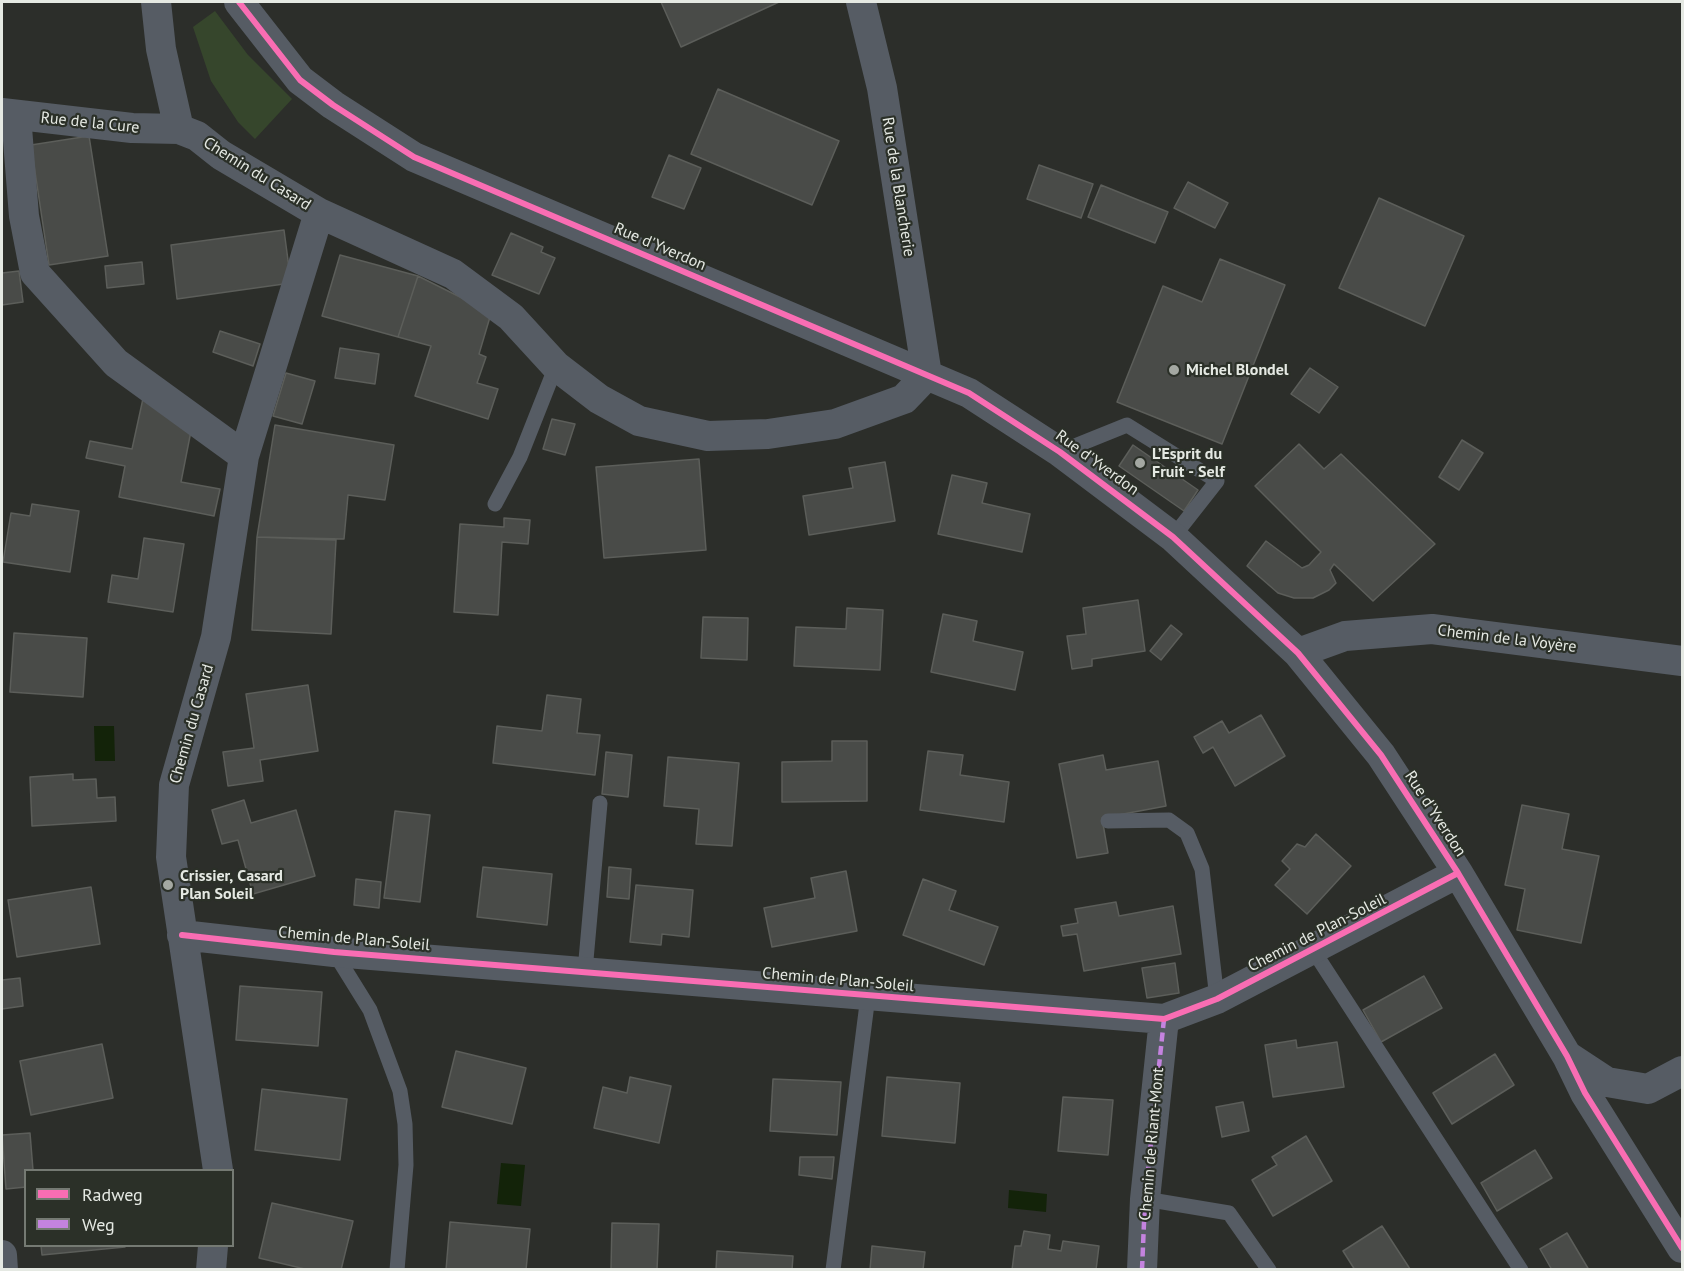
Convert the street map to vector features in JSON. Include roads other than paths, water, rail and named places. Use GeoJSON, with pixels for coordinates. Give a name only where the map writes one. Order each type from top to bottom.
{"type":"FeatureCollection","features":[{"type":"Feature","properties":{"kind":"street"},"geometry":{"type":"LineString","coordinates":[[156,2],[161,49],[179,129]]}},
{"type":"Feature","properties":{"kind":"street","name":"Rue d'Yverdon"},"geometry":{"type":"LineString","coordinates":[[239,2],[300,80],[333,105],[414,157],[969,393],[1060,452],[1173,537],[1298,652],[1381,755],[1458,873],[1567,1056],[1585,1093],[1683,1248]]}},
{"type":"Feature","properties":{"kind":"street","name":"Rue de la Blancherie"},"geometry":{"type":"LineString","coordinates":[[861,2],[882,87],[927,375]]}},
{"type":"Feature","properties":{"kind":"street"},"geometry":{"type":"LineString","coordinates":[[9,114],[35,273],[116,363],[244,456]]}},
{"type":"Feature","properties":{"kind":"street","name":"Rue de la Cure"},"geometry":{"type":"LineString","coordinates":[[9,114],[132,129],[179,129]]}},
{"type":"Feature","properties":{"kind":"street","name":"Chemin du Casard"},"geometry":{"type":"LineString","coordinates":[[179,129],[197,136],[221,155],[319,213],[244,456],[216,637],[174,785],[171,857],[218,1169]]}},
{"type":"Feature","properties":{"kind":"street"},"geometry":{"type":"LineString","coordinates":[[319,213],[453,274],[511,316],[556,366],[599,399],[639,421],[708,436],[768,434],[835,424],[904,399],[927,375]]}},
{"type":"Feature","properties":{"kind":"street","name":"Chemin de la Voyère"},"geometry":{"type":"LineString","coordinates":[[1298,652],[1345,636],[1432,629],[1683,661]]}},
{"type":"Feature","properties":{"kind":"street","name":"Chemin de Plan-Soleil"},"geometry":{"type":"LineString","coordinates":[[182,935],[334,952],[1164,1019],[1217,999],[1458,873]]}},
{"type":"Feature","properties":{"kind":"street","name":"Chemin de Riant-Mont"},"geometry":{"type":"LineString","coordinates":[[1142,1269],[1145,1199],[1164,1019]]}},
{"type":"Feature","properties":{"kind":"street","name":"Rue d'Yverdon"},"geometry":{"type":"LineString","coordinates":[[1567,1056],[1606,1082],[1647,1089],[1683,1071]]}},
{"type":"Feature","properties":{"kind":"street"},"geometry":{"type":"LineString","coordinates":[[211,1269],[213,1247]]}},
{"type":"Feature","properties":{"kind":"street"},"geometry":{"type":"LineString","coordinates":[[2,1256],[3,1269]]}},
{"type":"Feature","properties":{"kind":"lane"},"geometry":{"type":"LineString","coordinates":[[495,504],[520,457],[556,366]]}},
{"type":"Feature","properties":{"kind":"lane"},"geometry":{"type":"LineString","coordinates":[[1060,452],[1127,425],[1217,481],[1173,537]]}},
{"type":"Feature","properties":{"kind":"lane"},"geometry":{"type":"LineString","coordinates":[[585,971],[600,803]]}},
{"type":"Feature","properties":{"kind":"lane"},"geometry":{"type":"LineString","coordinates":[[1108,821],[1169,820],[1187,834],[1202,869],[1217,999]]}},
{"type":"Feature","properties":{"kind":"lane"},"geometry":{"type":"LineString","coordinates":[[1313,950],[1521,1269]]}},
{"type":"Feature","properties":{"kind":"lane","name":"Chemin de Plan-Soleil"},"geometry":{"type":"LineString","coordinates":[[334,952],[370,1010],[400,1091],[405,1124],[406,1165],[397,1269]]}},
{"type":"Feature","properties":{"kind":"lane","name":"Chemin de Plan-Soleil"},"geometry":{"type":"LineString","coordinates":[[833,1269],[868,996]]}},
{"type":"Feature","properties":{"kind":"lane"},"geometry":{"type":"LineString","coordinates":[[1145,1199],[1229,1213],[1269,1269]]}},
{"type":"Feature","properties":{"kind":"place","name":"Michel Blondel"},"geometry":{"type":"Point","coordinates":[1174,370]}},
{"type":"Feature","properties":{"kind":"place","name":"L’Esprit du Fruit - Self"},"geometry":{"type":"Point","coordinates":[1140,463]}},
{"type":"Feature","properties":{"kind":"place","name":"Crissier, Casard Plan Soleil"},"geometry":{"type":"Point","coordinates":[168,885]}}]}
